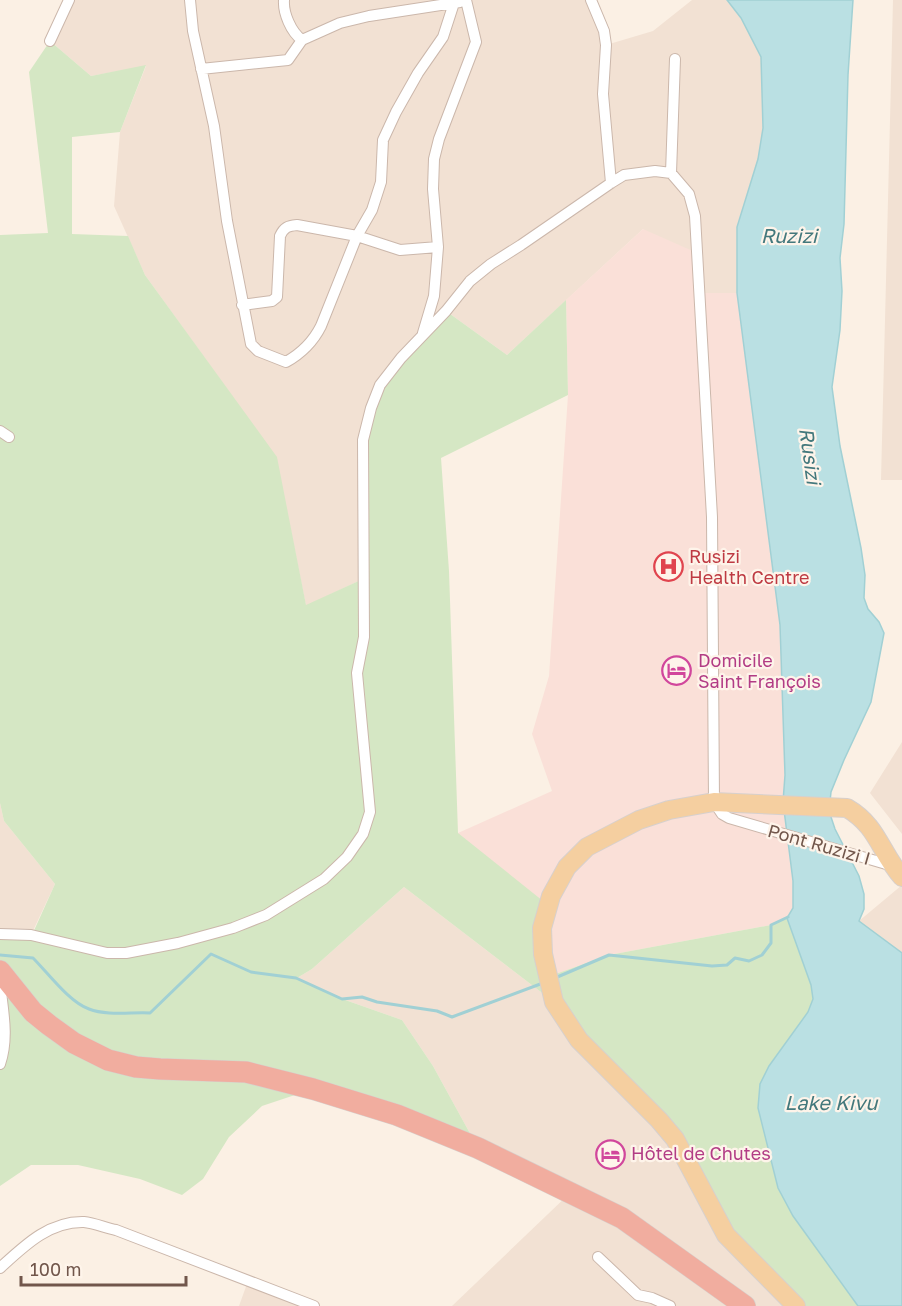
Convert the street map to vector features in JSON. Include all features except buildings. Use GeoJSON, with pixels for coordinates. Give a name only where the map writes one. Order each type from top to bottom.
{"type":"FeatureCollection","features":[{"type":"Feature","properties":{"kind":"highway"},"geometry":{"type":"LineString","coordinates":[[2,980],[48,1025],[108,1060],[160,1069],[246,1072],[313,1089],[397,1115],[478,1148],[622,1218],[745,1306]]}},
{"type":"Feature","properties":{"kind":"main road"},"geometry":{"type":"LineString","coordinates":[[796,1306],[726,1235],[675,1139],[579,1040],[554,1002],[543,954],[542,927],[550,896],[567,867],[587,847],[639,820],[669,810],[714,802],[847,808],[865,820],[897,871]]}},
{"type":"Feature","properties":{"kind":"street"},"geometry":{"type":"LineString","coordinates":[[50,41],[69,0]]}},
{"type":"Feature","properties":{"kind":"street"},"geometry":{"type":"LineString","coordinates":[[190,0],[193,32],[214,126],[227,221],[251,344],[258,351],[286,362],[314,340],[357,236],[372,210],[381,182],[383,140],[418,73],[443,37],[454,3]]}},
{"type":"Feature","properties":{"kind":"street"},"geometry":{"type":"LineString","coordinates":[[284,0],[284,7],[294,35],[302,40]]}},
{"type":"Feature","properties":{"kind":"street"},"geometry":{"type":"LineString","coordinates":[[591,0],[604,31],[606,45],[603,94],[611,183]]}},
{"type":"Feature","properties":{"kind":"street"},"geometry":{"type":"LineString","coordinates":[[201,69],[288,60],[302,40],[340,23],[369,16],[466,1],[476,42],[439,139],[434,159],[433,189],[438,247],[434,296],[422,337]]}},
{"type":"Feature","properties":{"kind":"street"},"geometry":{"type":"LineString","coordinates":[[671,173],[675,59]]}},
{"type":"Feature","properties":{"kind":"street"},"geometry":{"type":"LineString","coordinates":[[0,934],[32,935],[107,953],[126,953],[177,943],[233,928],[266,915],[324,879],[347,857],[363,834],[370,812],[357,673],[364,637],[363,440],[371,408],[380,385],[470,281],[491,264],[624,175],[655,171],[671,173],[689,194],[695,216],[712,517],[714,802]]}},
{"type":"Feature","properties":{"kind":"street"},"geometry":{"type":"LineString","coordinates":[[242,305],[272,301],[277,297],[280,236],[283,229],[297,225],[357,236],[400,250],[438,247]]}},
{"type":"Feature","properties":{"kind":"street","name":"Pont Ruzizi I"},"geometry":{"type":"LineString","coordinates":[[714,802],[722,814],[744,824],[897,871]]}},
{"type":"Feature","properties":{"kind":"street"},"geometry":{"type":"LineString","coordinates":[[0,1064],[6,1041],[2,980]]}},
{"type":"Feature","properties":{"kind":"street"},"geometry":{"type":"LineString","coordinates":[[0,1268],[44,1231],[68,1223],[86,1222],[116,1230],[314,1306]]}},
{"type":"Feature","properties":{"kind":"street"},"geometry":{"type":"LineString","coordinates":[[598,1257],[638,1295],[670,1306]]}},
{"type":"Feature","properties":{"kind":"shaded area"},"geometry":{"type":"Polygon","coordinates":[[[69,0],[591,0],[606,45],[653,31],[692,0],[727,0],[741,18],[761,57],[763,128],[758,159],[737,227],[737,293],[698,293],[643,229],[507,355],[446,311],[363,579],[306,606],[276,457],[145,275],[114,206],[120,132],[146,66],[91,76],[50,41],[69,0]]]}},
{"type":"Feature","properties":{"kind":"shaded area"},"geometry":{"type":"Polygon","coordinates":[[[893,0],[902,0],[902,480],[881,480],[893,0]]]}},
{"type":"Feature","properties":{"kind":"shaded area"},"geometry":{"type":"Polygon","coordinates":[[[643,229],[695,252],[698,293],[737,293],[780,625],[785,775],[783,802],[793,881],[793,908],[787,918],[771,925],[609,955],[547,977],[458,833],[552,791],[532,734],[549,676],[568,395],[566,300],[643,229]]]}},
{"type":"Feature","properties":{"kind":"shaded area"},"geometry":{"type":"Polygon","coordinates":[[[902,742],[902,834],[870,793],[902,742]]]}},
{"type":"Feature","properties":{"kind":"shaded area"},"geometry":{"type":"Polygon","coordinates":[[[0,803],[4,821],[55,884],[31,935],[0,934],[0,803]]]}},
{"type":"Feature","properties":{"kind":"shaded area"},"geometry":{"type":"Polygon","coordinates":[[[902,885],[902,953],[859,921],[902,885]]]}},
{"type":"Feature","properties":{"kind":"shaded area"},"geometry":{"type":"Polygon","coordinates":[[[404,887],[554,1002],[796,1306],[452,1306],[570,1193],[478,1148],[433,1066],[402,1020],[331,995],[297,978],[312,969],[404,887]]]}},
{"type":"Feature","properties":{"kind":"shaded area"},"geometry":{"type":"Polygon","coordinates":[[[248,1281],[314,1306],[239,1306],[248,1281]]]}},
{"type":"Feature","properties":{"kind":"green space"},"geometry":{"type":"Polygon","coordinates":[[[50,41],[91,76],[146,65],[120,132],[72,137],[72,234],[128,236],[145,275],[277,457],[306,605],[363,579],[362,465],[380,385],[446,311],[507,355],[566,300],[568,395],[441,458],[449,571],[458,833],[548,905],[547,977],[609,955],[771,925],[787,918],[811,985],[813,999],[809,1012],[769,1066],[758,1108],[778,1188],[793,1216],[858,1306],[796,1306],[751,1259],[686,1159],[554,1002],[404,887],[312,969],[297,978],[331,995],[402,1020],[433,1066],[478,1148],[313,1089],[262,1106],[229,1137],[203,1179],[182,1195],[140,1179],[78,1165],[31,1165],[0,1186],[0,934],[32,935],[55,884],[4,821],[0,803],[0,235],[48,233],[29,72],[50,41]]]}},
{"type":"Feature","properties":{"kind":"water","name":"Ruzizi"},"geometry":{"type":"Polygon","coordinates":[[[727,0],[853,0],[848,75],[844,224],[840,258],[842,291],[840,330],[832,387],[840,446],[861,548],[865,575],[864,598],[868,609],[879,622],[884,633],[871,702],[831,792],[829,811],[835,829],[859,876],[864,894],[864,909],[859,921],[902,953],[902,1306],[858,1306],[793,1216],[778,1188],[758,1108],[760,1084],[769,1066],[808,1012],[813,999],[811,985],[787,918],[793,908],[793,881],[783,802],[785,775],[780,625],[737,293],[737,227],[758,159],[763,128],[761,57],[741,18],[727,0]]]}},
{"type":"Feature","properties":{"kind":"waterway"},"geometry":{"type":"LineString","coordinates":[[555,978],[609,955],[712,966],[727,965],[735,958],[749,961],[762,955],[771,943],[771,925],[788,917]]}},
{"type":"Feature","properties":{"kind":"waterway"},"geometry":{"type":"LineString","coordinates":[[0,955],[33,958],[59,986],[82,1006],[111,1013],[150,1013],[211,954],[251,972],[296,978],[342,999],[362,997],[377,1002],[437,1011],[452,1017],[543,983]]}},
{"type":"Feature","properties":{"kind":"place","name":"Rusizi Health Centre"},"geometry":{"type":"Point","coordinates":[668,567]}},
{"type":"Feature","properties":{"kind":"place","name":"Domicile Saint François"},"geometry":{"type":"Point","coordinates":[677,671]}},
{"type":"Feature","properties":{"kind":"place","name":"Hôtel de Chutes"},"geometry":{"type":"Point","coordinates":[610,1154]}},
{"type":"Feature","properties":{"kind":"water label","name":"Rusizi"},"geometry":{"type":"Point","coordinates":[810,456]}},
{"type":"Feature","properties":{"kind":"water label","name":"Lake Kivu"},"geometry":{"type":"Point","coordinates":[831,1103]}}]}
